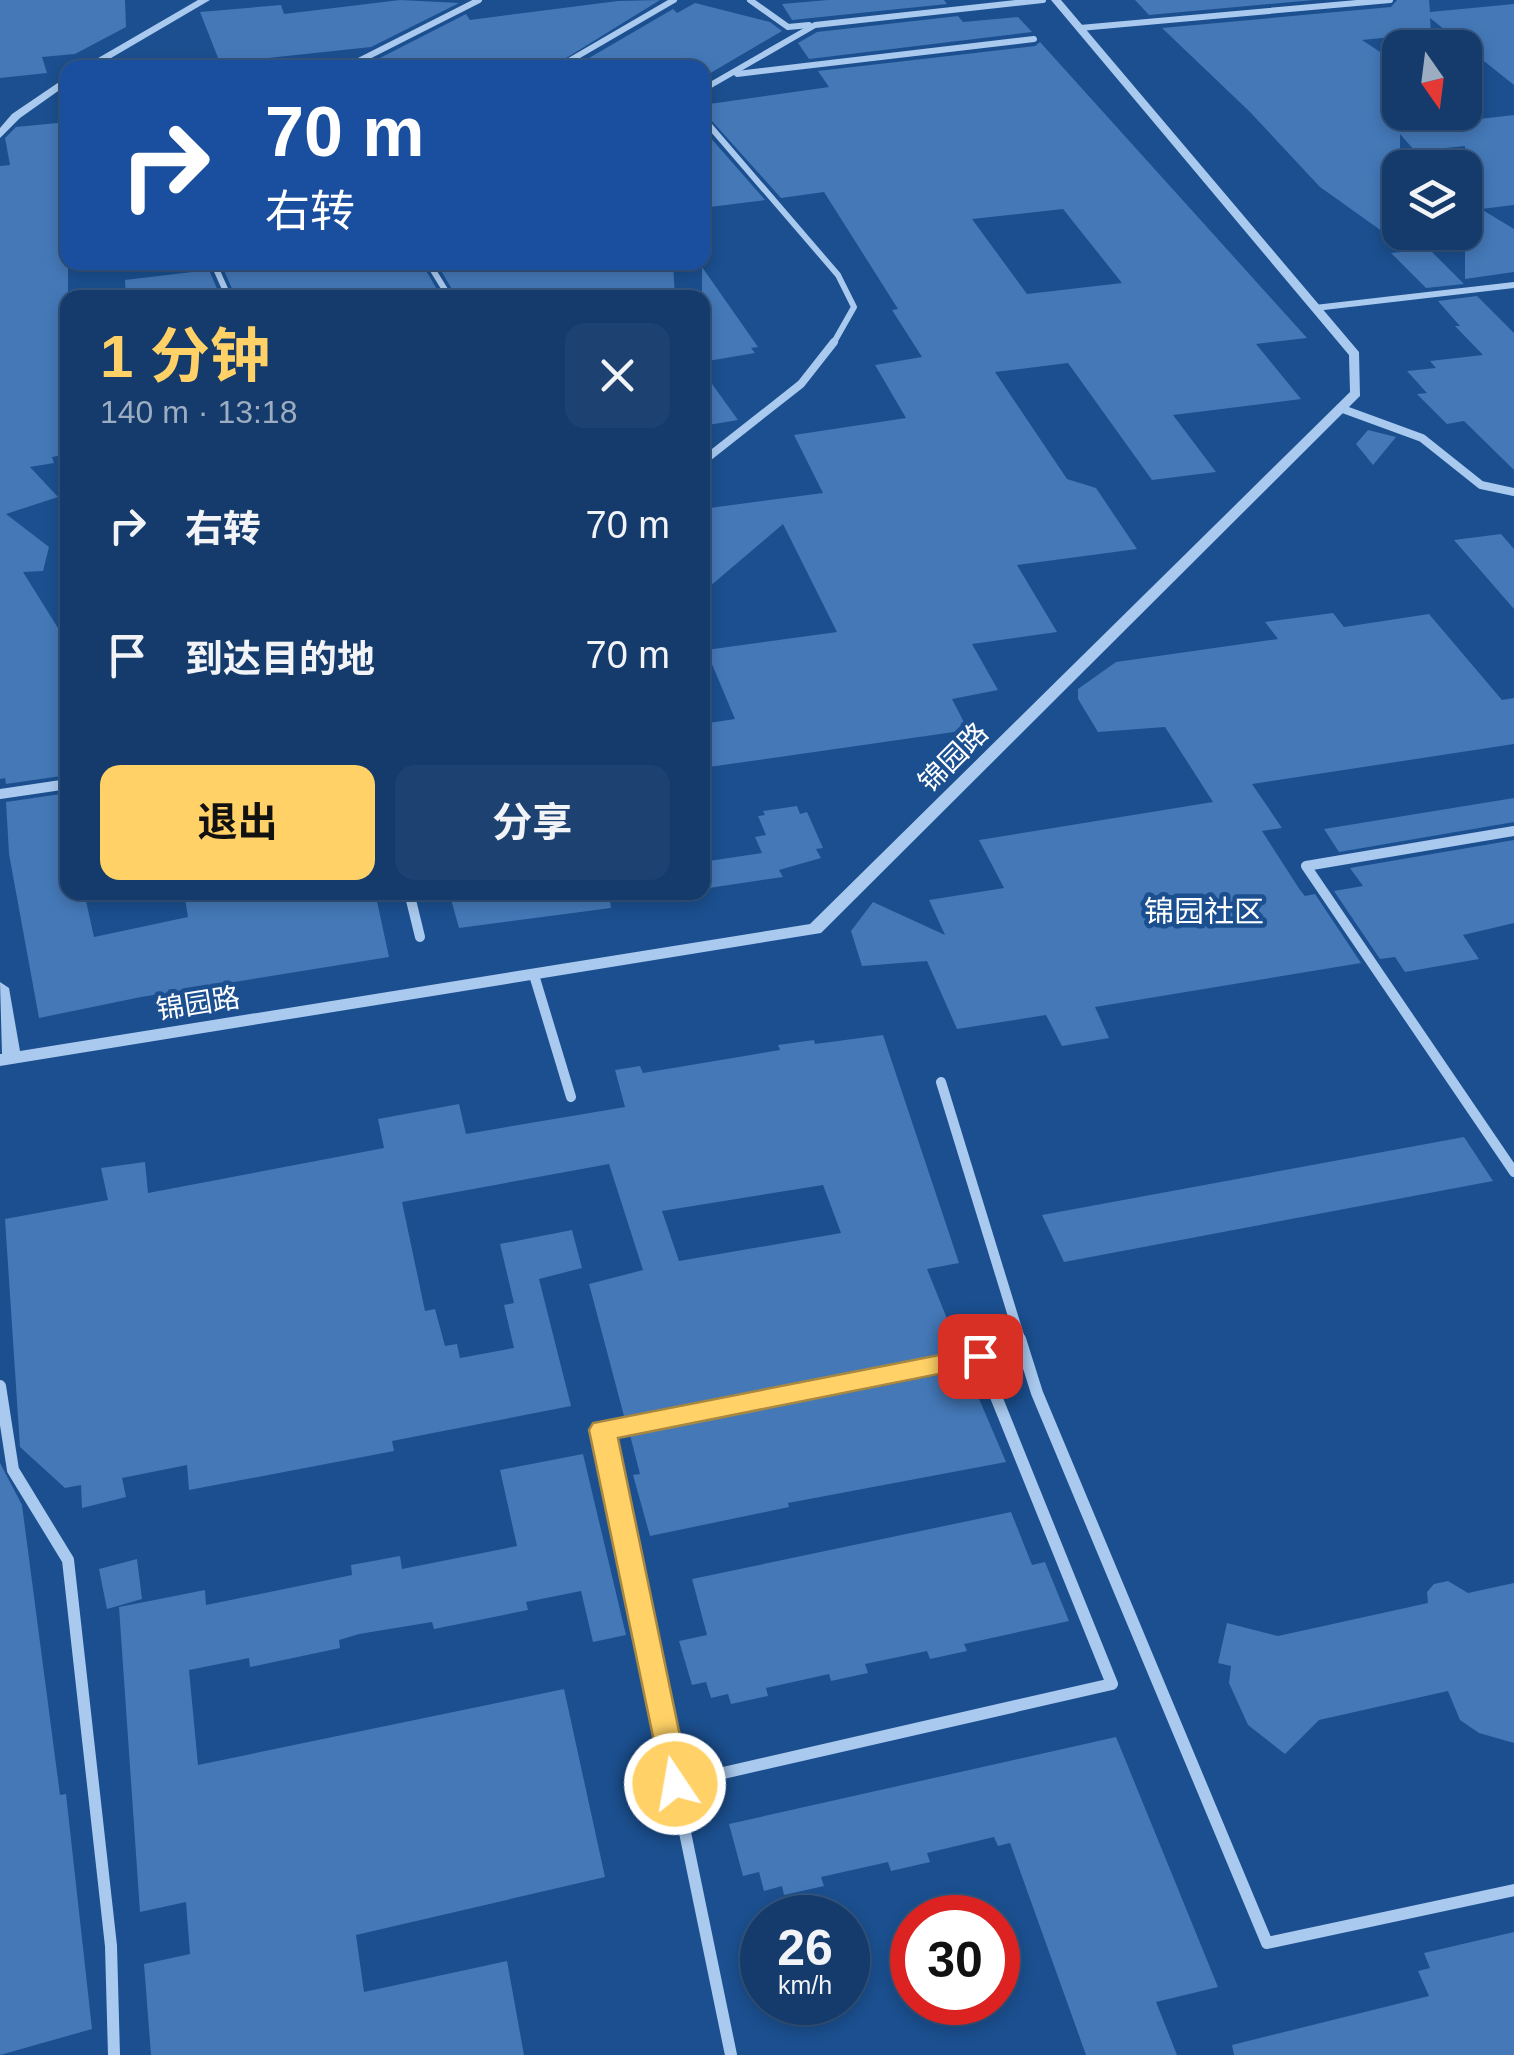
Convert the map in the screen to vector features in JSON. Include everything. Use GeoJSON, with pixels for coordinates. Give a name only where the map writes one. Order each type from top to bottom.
{"type":"FeatureCollection","features":[{"type":"Feature","properties":{"kind":"street"},"geometry":{"type":"LineString","coordinates":[[100,60],[205,0]]}},
{"type":"Feature","properties":{"kind":"street"},"geometry":{"type":"LineString","coordinates":[[361,60],[479,0]]}},
{"type":"Feature","properties":{"kind":"street"},"geometry":{"type":"LineString","coordinates":[[571,60],[674,0]]}},
{"type":"Feature","properties":{"kind":"street"},"geometry":{"type":"LineString","coordinates":[[750,0],[788,26],[1043,0]]}},
{"type":"Feature","properties":{"kind":"street","name":"锦园路"},"geometry":{"type":"LineString","coordinates":[[6,1059],[815,930],[1356,393],[1354,355],[1056,0]]}},
{"type":"Feature","properties":{"kind":"street"},"geometry":{"type":"LineString","coordinates":[[1080,28],[1390,0]]}},
{"type":"Feature","properties":{"kind":"street"},"geometry":{"type":"LineString","coordinates":[[710,85],[816,25]]}},
{"type":"Feature","properties":{"kind":"street"},"geometry":{"type":"LineString","coordinates":[[729,74],[1034,39]]}},
{"type":"Feature","properties":{"kind":"street"},"geometry":{"type":"LineString","coordinates":[[0,135],[16,116],[60,85]]}},
{"type":"Feature","properties":{"kind":"street"},"geometry":{"type":"LineString","coordinates":[[710,126],[838,275],[854,308],[828,353],[801,384],[710,456]]}},
{"type":"Feature","properties":{"kind":"street"},"geometry":{"type":"LineString","coordinates":[[1315,308],[1514,285]]}},
{"type":"Feature","properties":{"kind":"street"},"geometry":{"type":"LineString","coordinates":[[1340,408],[1422,438],[1482,485],[1514,492]]}},
{"type":"Feature","properties":{"kind":"street"},"geometry":{"type":"LineString","coordinates":[[0,794],[60,785]]}},
{"type":"Feature","properties":{"kind":"street"},"geometry":{"type":"LineString","coordinates":[[1514,831],[1306,866],[1514,1172]]}},
{"type":"Feature","properties":{"kind":"street"},"geometry":{"type":"LineString","coordinates":[[411,900],[420,937]]}},
{"type":"Feature","properties":{"kind":"street"},"geometry":{"type":"LineString","coordinates":[[534,975],[571,1097]]}},
{"type":"Feature","properties":{"kind":"street"},"geometry":{"type":"LineString","coordinates":[[0,988],[6,1059]]}},
{"type":"Feature","properties":{"kind":"street"},"geometry":{"type":"LineString","coordinates":[[941,1082],[1036,1394],[1267,1943],[1514,1890]]}},
{"type":"Feature","properties":{"kind":"street"},"geometry":{"type":"LineString","coordinates":[[675,1784],[1112,1684],[980,1356],[603,1430],[675,1784],[731,2055]]}},
{"type":"Feature","properties":{"kind":"street"},"geometry":{"type":"LineString","coordinates":[[0,1386],[13,1470],[68,1560],[111,1946],[114,2055]]}},
{"type":"Feature","properties":{"kind":"building"},"geometry":{"type":"Polygon","coordinates":[[[0,0],[125,0],[126,27],[75,54],[42,57],[47,73],[0,78],[0,0]]]}},
{"type":"Feature","properties":{"kind":"building"},"geometry":{"type":"Polygon","coordinates":[[[400,0],[459,3],[371,47],[248,60],[219,60],[200,12],[281,5],[284,14],[400,0]]]}},
{"type":"Feature","properties":{"kind":"building"},"geometry":{"type":"Polygon","coordinates":[[[660,0],[563,60],[378,60],[466,14],[470,20],[618,1],[660,0]]]}},
{"type":"Feature","properties":{"kind":"building"},"geometry":{"type":"Polygon","coordinates":[[[944,0],[947,4],[792,20],[782,4],[944,0]]]}},
{"type":"Feature","properties":{"kind":"building"},"geometry":{"type":"Polygon","coordinates":[[[1135,0],[1314,0],[1149,15],[1135,0]]]}},
{"type":"Feature","properties":{"kind":"building"},"geometry":{"type":"Polygon","coordinates":[[[1397,0],[1429,0],[1430,12],[1514,4],[1514,85],[1482,59],[1482,30],[1445,30],[1430,18],[1431,30],[1382,30],[1382,38],[1362,40],[1382,53],[1382,130],[1482,130],[1482,119],[1514,115],[1514,205],[1482,209],[1482,150],[1465,150],[1465,146],[1414,150],[1400,134],[1400,150],[1382,150],[1382,231],[1320,187],[1250,112],[1162,28],[1391,7],[1397,0]]]}},
{"type":"Feature","properties":{"kind":"building"},"geometry":{"type":"Polygon","coordinates":[[[695,3],[770,22],[782,31],[710,73],[710,60],[586,60],[673,9],[677,13],[695,3]]]}},
{"type":"Feature","properties":{"kind":"building"},"geometry":{"type":"Polygon","coordinates":[[[958,16],[963,22],[1018,17],[1032,32],[809,59],[798,43],[817,32],[958,16]]]}},
{"type":"Feature","properties":{"kind":"building"},"geometry":{"type":"Polygon","coordinates":[[[1040,42],[1307,338],[1256,344],[1301,399],[1173,415],[1216,472],[1152,480],[1068,363],[995,372],[1067,479],[1096,488],[1137,549],[1017,565],[1057,632],[972,644],[998,690],[952,699],[968,730],[710,767],[710,723],[735,719],[710,660],[710,649],[837,632],[783,524],[710,586],[710,508],[823,493],[794,435],[906,418],[875,365],[922,357],[892,310],[898,309],[824,192],[781,198],[710,119],[710,104],[829,87],[818,71],[1035,46],[1040,42]],[[1063,209],[972,219],[1027,294],[1122,283],[1063,209]]]}},
{"type":"Feature","properties":{"kind":"building"},"geometry":{"type":"Polygon","coordinates":[[[60,123],[60,270],[68,270],[68,290],[60,290],[60,456],[52,457],[54,463],[30,467],[58,497],[6,514],[49,547],[43,571],[23,572],[60,631],[60,776],[6,784],[5,778],[0,779],[0,166],[10,165],[5,138],[16,127],[60,123]]]}},
{"type":"Feature","properties":{"kind":"building"},"geometry":{"type":"Polygon","coordinates":[[[710,137],[765,200],[710,207],[710,137]]]}},
{"type":"Feature","properties":{"kind":"building"},"geometry":{"type":"Polygon","coordinates":[[[1482,210],[1514,229],[1514,272],[1465,279],[1465,250],[1482,250],[1482,210]]]}},
{"type":"Feature","properties":{"kind":"building"},"geometry":{"type":"Polygon","coordinates":[[[1430,250],[1464,284],[1426,288],[1391,253],[1430,250]]]}},
{"type":"Feature","properties":{"kind":"building"},"geometry":{"type":"Polygon","coordinates":[[[209,270],[218,290],[126,290],[125,280],[209,270]]]}},
{"type":"Feature","properties":{"kind":"building"},"geometry":{"type":"Polygon","coordinates":[[[224,270],[426,270],[437,290],[393,289],[233,290],[224,270]]]}},
{"type":"Feature","properties":{"kind":"building"},"geometry":{"type":"Polygon","coordinates":[[[441,270],[673,270],[675,290],[452,290],[441,270]]]}},
{"type":"Feature","properties":{"kind":"building"},"geometry":{"type":"Polygon","coordinates":[[[704,270],[758,347],[751,348],[755,353],[710,361],[710,290],[702,290],[704,270]]]}},
{"type":"Feature","properties":{"kind":"building"},"geometry":{"type":"Polygon","coordinates":[[[1477,296],[1514,333],[1514,470],[1464,421],[1447,424],[1417,394],[1427,393],[1407,371],[1436,368],[1430,361],[1483,355],[1438,301],[1477,296]]]}},
{"type":"Feature","properties":{"kind":"building"},"geometry":{"type":"Polygon","coordinates":[[[710,381],[738,420],[710,425],[710,381]]]}},
{"type":"Feature","properties":{"kind":"building"},"geometry":{"type":"Polygon","coordinates":[[[1368,430],[1396,437],[1373,465],[1356,444],[1368,430]]]}},
{"type":"Feature","properties":{"kind":"building"},"geometry":{"type":"Polygon","coordinates":[[[1501,534],[1514,549],[1514,609],[1454,540],[1501,534]]]}},
{"type":"Feature","properties":{"kind":"building"},"geometry":{"type":"Polygon","coordinates":[[[1333,613],[1344,627],[1429,614],[1502,700],[1514,698],[1514,744],[1252,784],[1282,828],[1262,831],[1300,890],[1305,896],[1315,894],[1361,963],[1095,1007],[1109,1038],[1062,1046],[1046,1015],[957,1029],[927,961],[862,966],[851,931],[873,902],[945,935],[929,900],[1004,888],[979,840],[1213,802],[1165,727],[1098,732],[1078,699],[1078,689],[1116,662],[1278,639],[1265,622],[1333,613]]]}},
{"type":"Feature","properties":{"kind":"building"},"geometry":{"type":"Polygon","coordinates":[[[60,794],[60,900],[86,900],[94,937],[188,917],[185,900],[377,900],[389,957],[141,997],[39,1018],[9,854],[6,802],[60,794]]]}},
{"type":"Feature","properties":{"kind":"building"},"geometry":{"type":"Polygon","coordinates":[[[1514,798],[1514,822],[1339,852],[1324,829],[1514,798]]]}},
{"type":"Feature","properties":{"kind":"building"},"geometry":{"type":"Polygon","coordinates":[[[797,806],[800,814],[807,812],[823,848],[816,849],[821,858],[779,870],[783,877],[710,888],[710,861],[762,853],[755,837],[766,835],[758,816],[765,815],[763,811],[797,806]]]}},
{"type":"Feature","properties":{"kind":"building"},"geometry":{"type":"Polygon","coordinates":[[[1514,840],[1514,923],[1463,935],[1479,959],[1405,972],[1395,957],[1380,959],[1334,891],[1363,886],[1350,868],[1514,840]]]}},
{"type":"Feature","properties":{"kind":"building"},"geometry":{"type":"Polygon","coordinates":[[[451,900],[610,900],[611,908],[459,928],[451,900]]]}},
{"type":"Feature","properties":{"kind":"building"},"geometry":{"type":"Polygon","coordinates":[[[883,1035],[959,1263],[927,1269],[952,1331],[940,1333],[948,1353],[624,1416],[589,1284],[643,1270],[609,1164],[402,1202],[425,1311],[435,1309],[445,1346],[457,1344],[460,1358],[514,1348],[504,1305],[514,1303],[500,1244],[572,1230],[582,1268],[539,1279],[571,1406],[392,1441],[394,1451],[189,1490],[187,1465],[122,1478],[126,1497],[82,1508],[81,1485],[65,1488],[20,1447],[5,1219],[108,1200],[101,1168],[145,1162],[148,1193],[384,1148],[378,1119],[459,1104],[466,1134],[625,1107],[615,1070],[640,1066],[643,1073],[780,1050],[778,1045],[814,1040],[815,1044],[883,1035]],[[823,1185],[662,1211],[679,1261],[841,1233],[823,1185]]]}},
{"type":"Feature","properties":{"kind":"building"},"geometry":{"type":"Polygon","coordinates":[[[1464,1137],[1493,1181],[1064,1262],[1042,1215],[1464,1137]]]}},
{"type":"Feature","properties":{"kind":"building"},"geometry":{"type":"Polygon","coordinates":[[[955,1372],[962,1389],[974,1387],[1006,1462],[788,1503],[789,1507],[650,1536],[633,1475],[640,1474],[630,1435],[955,1372]]]}},
{"type":"Feature","properties":{"kind":"building"},"geometry":{"type":"Polygon","coordinates":[[[583,1454],[626,1635],[593,1642],[581,1591],[526,1602],[528,1610],[434,1629],[432,1622],[359,1634],[339,1640],[340,1648],[250,1667],[249,1658],[189,1670],[198,1765],[564,1689],[605,1877],[356,1935],[364,1992],[507,1961],[524,2055],[151,2055],[144,1964],[190,1954],[186,1902],[140,1912],[119,1607],[205,1590],[206,1605],[352,1575],[351,1565],[400,1556],[402,1569],[517,1546],[500,1470],[583,1454]]]}},
{"type":"Feature","properties":{"kind":"building"},"geometry":{"type":"Polygon","coordinates":[[[0,1463],[22,1505],[60,1795],[66,1794],[92,2029],[0,2055],[0,1463]]]}},
{"type":"Feature","properties":{"kind":"building"},"geometry":{"type":"Polygon","coordinates":[[[1011,1512],[1032,1565],[1045,1562],[1069,1621],[964,1644],[967,1651],[930,1659],[927,1651],[865,1664],[868,1673],[831,1681],[829,1674],[766,1688],[768,1696],[731,1704],[728,1694],[711,1698],[706,1682],[692,1685],[679,1641],[707,1635],[692,1579],[1011,1512]]]}},
{"type":"Feature","properties":{"kind":"building"},"geometry":{"type":"Polygon","coordinates":[[[137,1559],[142,1599],[107,1609],[99,1569],[137,1559]]]}},
{"type":"Feature","properties":{"kind":"building"},"geometry":{"type":"Polygon","coordinates":[[[1448,1581],[1468,1593],[1514,1583],[1514,1743],[1479,1733],[1460,1720],[1448,1691],[1319,1720],[1285,1754],[1248,1725],[1229,1683],[1231,1666],[1218,1663],[1227,1623],[1278,1636],[1428,1603],[1427,1592],[1434,1584],[1448,1581]]]}},
{"type":"Feature","properties":{"kind":"building"},"geometry":{"type":"Polygon","coordinates":[[[1116,1737],[1218,1987],[1156,2002],[1177,2055],[1086,2055],[1010,1843],[998,1846],[994,1837],[927,1853],[930,1862],[891,1871],[888,1862],[821,1877],[824,1886],[784,1895],[782,1886],[764,1891],[759,1872],[743,1876],[729,1824],[1116,1737]]]}},
{"type":"Feature","properties":{"kind":"building"},"geometry":{"type":"Polygon","coordinates":[[[1514,1932],[1514,2055],[1234,2055],[1232,2045],[1429,1996],[1418,1971],[1430,1968],[1424,1953],[1514,1932]]]}},
{"type":"Feature","properties":{"kind":"district","name":"锦园社区"},"geometry":{"type":"Point","coordinates":[1204,912]}},
{"type":"Feature","properties":{"kind":"route"},"geometry":{"type":"LineString","coordinates":[[675,1784],[603,1430],[980,1356]]}}]}
